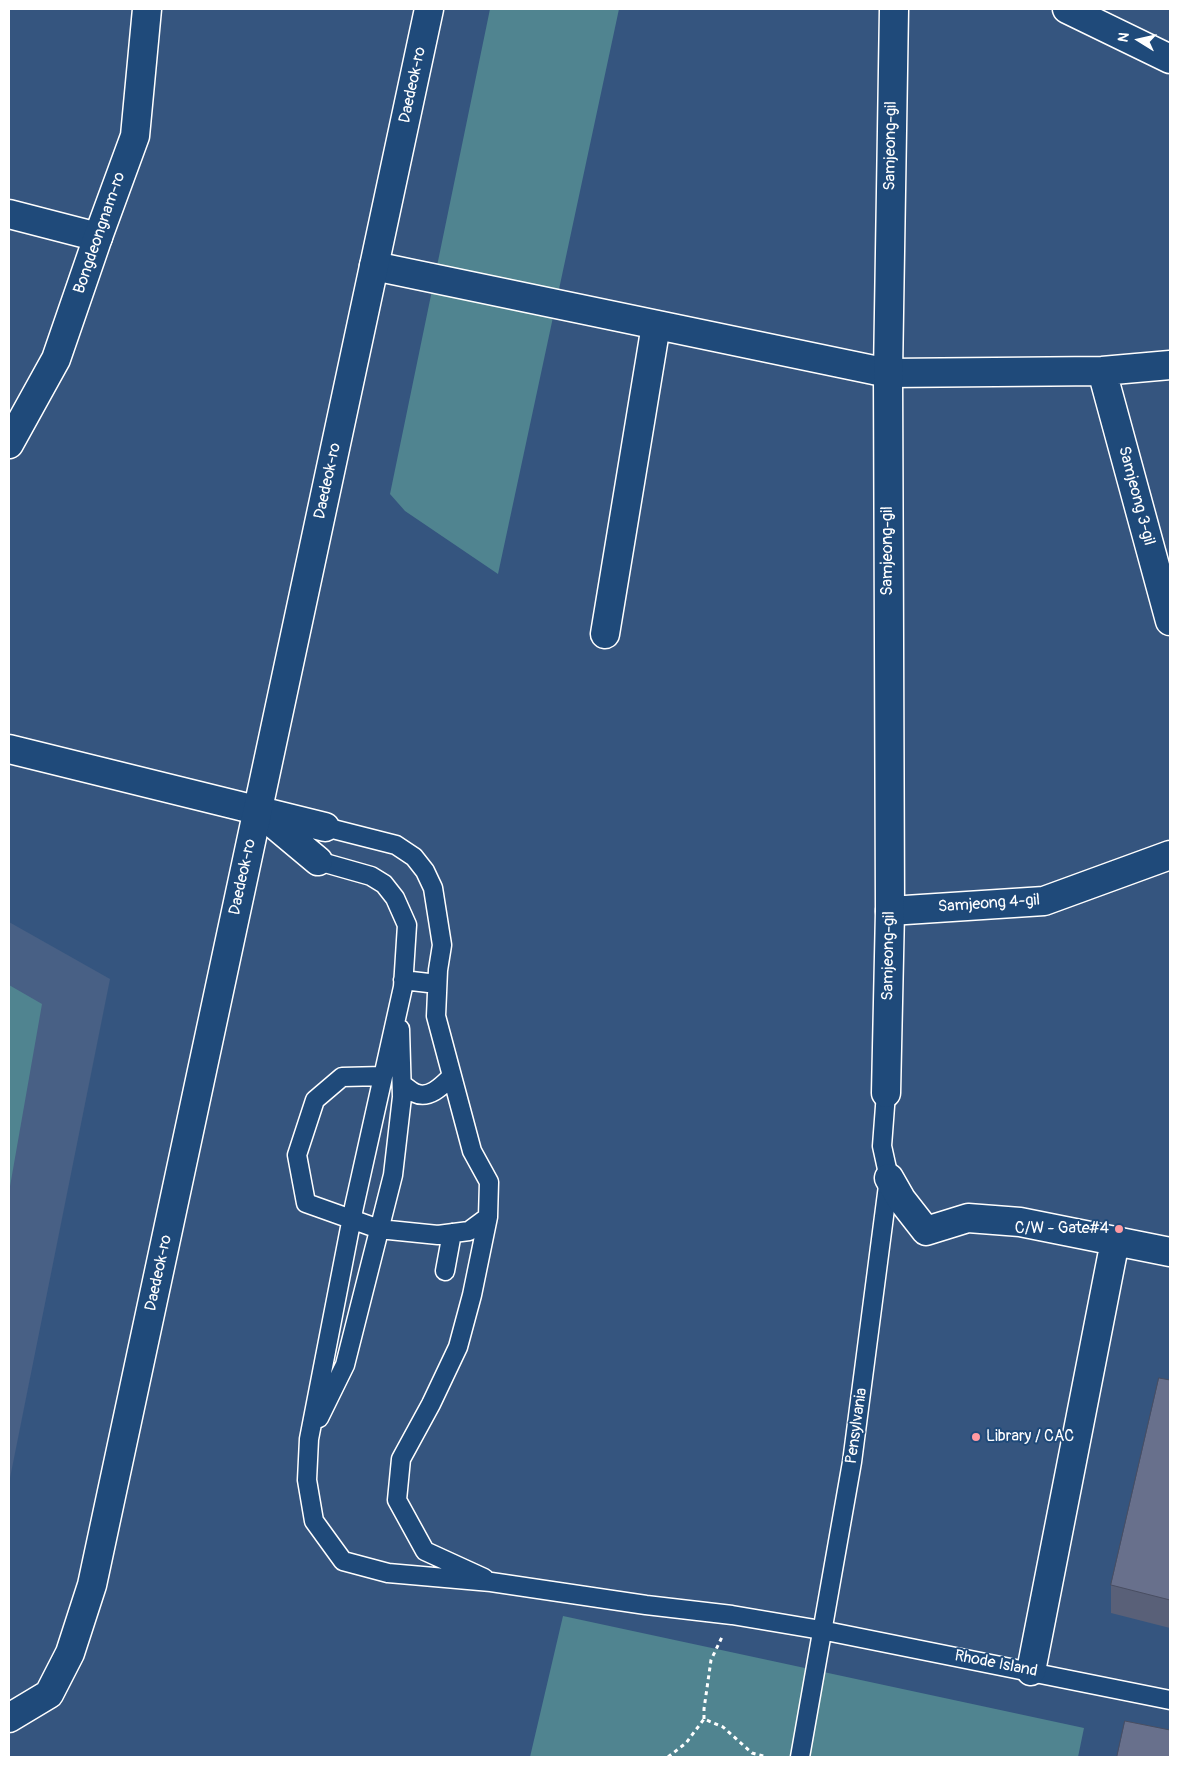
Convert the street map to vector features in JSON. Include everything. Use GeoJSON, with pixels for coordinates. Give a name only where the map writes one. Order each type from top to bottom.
{"type":"FeatureCollection","features":[{"type":"Feature","properties":{"kind":"street","name":"Bongdeongnam-ro"},"geometry":{"type":"LineString","coordinates":[[9,444],[56,359],[135,136],[147,9]]}},
{"type":"Feature","properties":{"kind":"street","name":"Daedeok-ro"},"geometry":{"type":"LineString","coordinates":[[9,1718],[49,1694],[70,1653],[92,1585],[429,9]]}},
{"type":"Feature","properties":{"kind":"street","name":"Samjeong-gil"},"geometry":{"type":"LineString","coordinates":[[886,1093],[890,911],[888,372],[894,9]]}},
{"type":"Feature","properties":{"kind":"street"},"geometry":{"type":"LineString","coordinates":[[1067,9],[1170,59]]}},
{"type":"Feature","properties":{"kind":"street"},"geometry":{"type":"LineString","coordinates":[[9,214],[98,237]]}},
{"type":"Feature","properties":{"kind":"street"},"geometry":{"type":"LineString","coordinates":[[374,266],[888,372],[1102,371],[1170,365]]}},
{"type":"Feature","properties":{"kind":"street"},"geometry":{"type":"LineString","coordinates":[[605,634],[656,325]]}},
{"type":"Feature","properties":{"kind":"street","name":"Samjeong 3-gil"},"geometry":{"type":"LineString","coordinates":[[1102,371],[1170,620]]}},
{"type":"Feature","properties":{"kind":"street"},"geometry":{"type":"LineString","coordinates":[[9,749],[325,827]]}},
{"type":"Feature","properties":{"kind":"street"},"geometry":{"type":"LineString","coordinates":[[258,811],[318,861]]}},
{"type":"Feature","properties":{"kind":"street","name":"Samjeong 4-gil"},"geometry":{"type":"LineString","coordinates":[[890,911],[1044,901],[1170,855]]}},
{"type":"Feature","properties":{"kind":"street"},"geometry":{"type":"LineString","coordinates":[[889,1178],[901,1200],[926,1231],[968,1218],[1020,1222],[1170,1252]]}},
{"type":"Feature","properties":{"kind":"street"},"geometry":{"type":"LineString","coordinates":[[1031,1671],[1115,1241]]}},
{"type":"Feature","properties":{"kind":"lane"},"geometry":{"type":"LineString","coordinates":[[325,827],[396,845],[414,857],[425,871],[433,888],[442,945],[438,970],[436,1016],[472,1151],[489,1182],[488,1217],[472,1295],[458,1348],[431,1404],[401,1459],[397,1500],[425,1551],[491,1582]]}},
{"type":"Feature","properties":{"kind":"lane"},"geometry":{"type":"LineString","coordinates":[[318,861],[371,876],[384,884],[395,898],[407,925],[403,980],[399,1001],[352,1219],[309,1438],[307,1480],[314,1520],[343,1561],[388,1573],[491,1582]]}},
{"type":"Feature","properties":{"kind":"lane"},"geometry":{"type":"LineString","coordinates":[[403,980],[437,984]]}},
{"type":"Feature","properties":{"kind":"lane"},"geometry":{"type":"LineString","coordinates":[[309,1438],[345,1365],[393,1175],[402,1097],[399,1001]]}},
{"type":"Feature","properties":{"kind":"lane"},"geometry":{"type":"LineString","coordinates":[[383,1076],[342,1077],[315,1100],[296,1155],[306,1204],[379,1229],[438,1235],[469,1231],[488,1217]]}},
{"type":"Feature","properties":{"kind":"lane"},"geometry":{"type":"LineString","coordinates":[[402,1084],[416,1094],[428,1093],[436,1091],[452,1076]]}},
{"type":"Feature","properties":{"kind":"lane","name":"Pensylvania"},"geometry":{"type":"LineString","coordinates":[[800,1757],[852,1462],[889,1178],[882,1146],[886,1093]]}},
{"type":"Feature","properties":{"kind":"lane"},"geometry":{"type":"LineString","coordinates":[[445,1271],[452,1233]]}},
{"type":"Feature","properties":{"kind":"lane","name":"Rhode Island"},"geometry":{"type":"LineString","coordinates":[[491,1582],[646,1605],[732,1615],[821,1630],[1170,1700]]}},
{"type":"Feature","properties":{"kind":"path"},"geometry":{"type":"LineString","coordinates":[[668,1757],[686,1743],[704,1719],[711,1660],[732,1615]]}},
{"type":"Feature","properties":{"kind":"path"},"geometry":{"type":"LineString","coordinates":[[704,1719],[722,1726],[752,1753],[767,1757]]}},
{"type":"Feature","properties":{"kind":"shaded area"},"geometry":{"type":"Polygon","coordinates":[[[9,922],[110,979],[9,1483],[9,922]]]}},
{"type":"Feature","properties":{"kind":"green space"},"geometry":{"type":"Polygon","coordinates":[[[490,9],[619,9],[498,574],[405,511],[390,494],[490,9]]]}},
{"type":"Feature","properties":{"kind":"green space"},"geometry":{"type":"Polygon","coordinates":[[[9,985],[42,1004],[9,1192],[9,985]]]}},
{"type":"Feature","properties":{"kind":"green space"},"geometry":{"type":"Polygon","coordinates":[[[563,1616],[1084,1728],[1078,1757],[530,1757],[563,1616]]]}},
{"type":"Feature","properties":{"kind":"building"},"geometry":{"type":"Polygon","coordinates":[[[1159,1378],[1170,1380],[1170,1600],[1111,1585],[1159,1378]]]}},
{"type":"Feature","properties":{"kind":"building"},"geometry":{"type":"Polygon","coordinates":[[[1125,1721],[1170,1730],[1170,1757],[1117,1757],[1125,1721]]]}},
{"type":"Feature","properties":{"kind":"place","name":"C/W - Gate#4"},"geometry":{"type":"Point","coordinates":[1119,1229]}},
{"type":"Feature","properties":{"kind":"place","name":"Library / CAC"},"geometry":{"type":"Point","coordinates":[976,1437]}}]}
